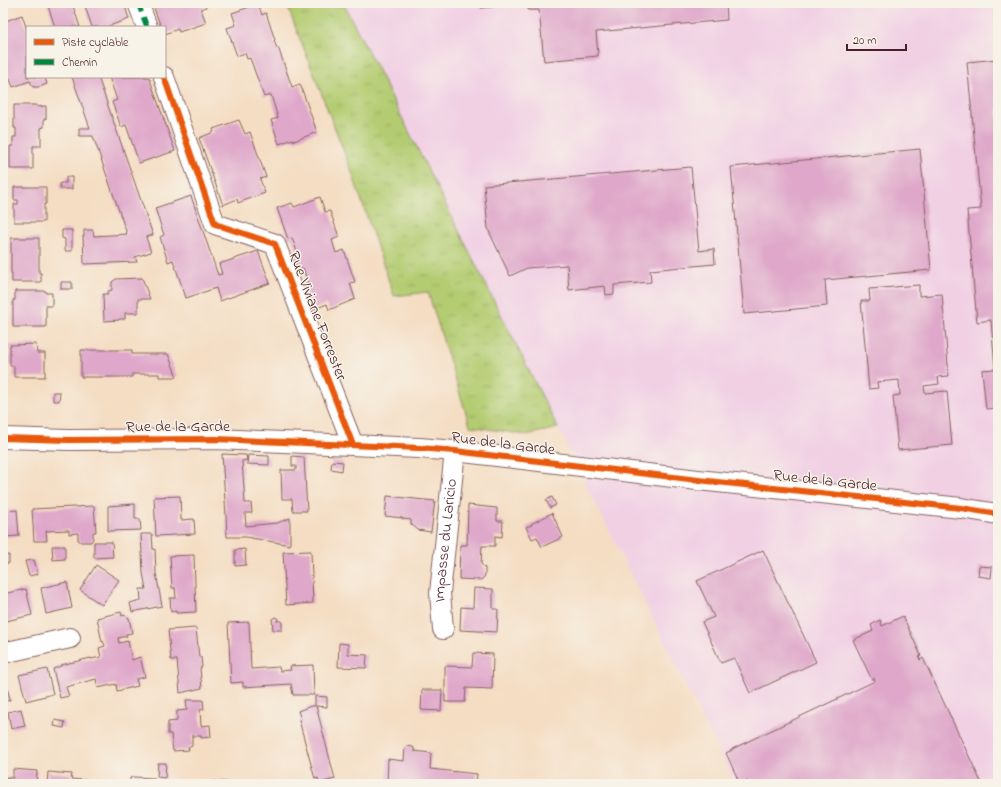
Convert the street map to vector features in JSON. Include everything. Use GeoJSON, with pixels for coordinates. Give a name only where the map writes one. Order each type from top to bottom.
{"type":"FeatureCollection","features":[{"type":"Feature","properties":{"kind":"street"},"geometry":{"type":"LineString","coordinates":[[138,3],[147,26]]}},
{"type":"Feature","properties":{"kind":"street","name":"Rue Viviane Forrester"},"geometry":{"type":"LineString","coordinates":[[164,78],[215,224],[276,244],[353,445]]}},
{"type":"Feature","properties":{"kind":"street","name":"Rue de la Garde"},"geometry":{"type":"LineString","coordinates":[[3,438],[69,440],[216,439],[419,448],[706,481],[961,508],[998,514]]}},
{"type":"Feature","properties":{"kind":"street","name":"Impasse du Laricio"},"geometry":{"type":"LineString","coordinates":[[443,629],[440,593],[455,451]]}},
{"type":"Feature","properties":{"kind":"street"},"geometry":{"type":"LineString","coordinates":[[3,653],[70,638]]}},
{"type":"Feature","properties":{"kind":"shaded area"},"geometry":{"type":"Polygon","coordinates":[[[343,3],[998,3],[998,784],[735,784],[558,428],[343,3]]]}},
{"type":"Feature","properties":{"kind":"green space"},"geometry":{"type":"Polygon","coordinates":[[[286,3],[343,3],[558,428],[526,435],[470,426],[428,292],[394,296],[350,167],[286,3]]]}},
{"type":"Feature","properties":{"kind":"building"},"geometry":{"type":"Polygon","coordinates":[[[47,3],[72,3],[80,26],[55,26],[47,3]]]}},
{"type":"Feature","properties":{"kind":"building"},"geometry":{"type":"Polygon","coordinates":[[[84,3],[124,3],[129,19],[109,26],[92,26],[84,3]]]}},
{"type":"Feature","properties":{"kind":"building"},"geometry":{"type":"Polygon","coordinates":[[[152,3],[205,3],[206,7],[201,9],[206,23],[179,32],[178,29],[166,34],[166,26],[161,26],[152,3]]]}},
{"type":"Feature","properties":{"kind":"building"},"geometry":{"type":"Polygon","coordinates":[[[481,3],[519,3],[519,4],[481,8],[481,3]]]}},
{"type":"Feature","properties":{"kind":"building"},"geometry":{"type":"Polygon","coordinates":[[[528,3],[726,3],[727,20],[596,32],[598,56],[544,61],[539,10],[528,10],[528,3]]]}},
{"type":"Feature","properties":{"kind":"building"},"geometry":{"type":"Polygon","coordinates":[[[258,4],[262,15],[266,13],[275,40],[274,41],[277,48],[278,47],[292,87],[300,84],[317,132],[294,141],[293,139],[279,144],[271,120],[278,118],[271,95],[264,97],[250,58],[247,59],[245,53],[237,56],[227,28],[236,25],[232,13],[258,4]]]}},
{"type":"Feature","properties":{"kind":"building"},"geometry":{"type":"Polygon","coordinates":[[[22,15],[26,27],[26,78],[45,78],[47,84],[39,87],[33,87],[30,81],[13,87],[6,69],[3,70],[3,22],[22,15]]]}},
{"type":"Feature","properties":{"kind":"building"},"geometry":{"type":"Polygon","coordinates":[[[998,59],[998,408],[986,409],[982,370],[995,369],[991,320],[977,322],[967,210],[981,209],[967,62],[998,59]]]}},
{"type":"Feature","properties":{"kind":"building"},"geometry":{"type":"Polygon","coordinates":[[[72,78],[98,78],[153,235],[146,237],[151,252],[135,257],[137,262],[84,264],[84,230],[93,230],[94,236],[127,234],[93,136],[79,136],[79,128],[90,128],[72,78]]]}},
{"type":"Feature","properties":{"kind":"building"},"geometry":{"type":"Polygon","coordinates":[[[109,78],[149,78],[175,151],[139,163],[126,125],[121,127],[112,102],[117,100],[109,78]]]}},
{"type":"Feature","properties":{"kind":"building"},"geometry":{"type":"Polygon","coordinates":[[[14,105],[37,105],[37,107],[46,106],[46,119],[44,119],[44,127],[41,128],[41,146],[33,146],[33,169],[10,169],[10,146],[13,146],[13,137],[16,137],[16,128],[14,128],[14,105]]]}},
{"type":"Feature","properties":{"kind":"building"},"geometry":{"type":"Polygon","coordinates":[[[239,120],[245,134],[250,132],[266,177],[260,179],[265,193],[238,203],[237,199],[223,205],[199,138],[214,132],[213,129],[239,120]]]}},
{"type":"Feature","properties":{"kind":"building"},"geometry":{"type":"Polygon","coordinates":[[[920,149],[931,270],[825,280],[827,306],[744,314],[731,167],[920,149]]]}},
{"type":"Feature","properties":{"kind":"building"},"geometry":{"type":"Polygon","coordinates":[[[691,167],[699,251],[714,249],[715,264],[650,270],[651,282],[614,285],[614,294],[606,295],[605,286],[569,290],[567,265],[527,268],[510,276],[488,229],[484,185],[691,167]]]}},
{"type":"Feature","properties":{"kind":"building"},"geometry":{"type":"Polygon","coordinates":[[[66,177],[72,177],[72,189],[60,189],[60,183],[66,183],[66,177]]]}},
{"type":"Feature","properties":{"kind":"building"},"geometry":{"type":"Polygon","coordinates":[[[14,187],[46,187],[44,222],[14,222],[14,204],[18,204],[18,200],[14,200],[14,187]]]}},
{"type":"Feature","properties":{"kind":"building"},"geometry":{"type":"Polygon","coordinates":[[[191,196],[218,275],[222,274],[219,264],[258,251],[270,283],[220,301],[216,288],[186,298],[173,260],[168,262],[160,237],[164,235],[155,208],[191,196]]]}},
{"type":"Feature","properties":{"kind":"building"},"geometry":{"type":"Polygon","coordinates":[[[320,197],[325,212],[330,211],[339,237],[332,240],[336,253],[344,250],[355,282],[350,283],[355,299],[329,310],[327,304],[312,310],[303,284],[308,283],[303,268],[297,270],[292,256],[298,254],[292,238],[288,239],[277,208],[292,203],[294,207],[320,197]]]}},
{"type":"Feature","properties":{"kind":"building"},"geometry":{"type":"Polygon","coordinates":[[[62,230],[72,230],[72,251],[65,251],[65,239],[62,238],[62,230]]]}},
{"type":"Feature","properties":{"kind":"building"},"geometry":{"type":"Polygon","coordinates":[[[11,238],[39,238],[39,273],[41,273],[41,282],[12,282],[11,238]]]}},
{"type":"Feature","properties":{"kind":"building"},"geometry":{"type":"Polygon","coordinates":[[[142,278],[150,299],[138,299],[138,313],[125,313],[125,319],[104,321],[103,294],[108,294],[108,291],[112,290],[112,282],[116,279],[142,278]]]}},
{"type":"Feature","properties":{"kind":"building"},"geometry":{"type":"Polygon","coordinates":[[[61,282],[72,282],[72,289],[61,289],[61,282]]]}},
{"type":"Feature","properties":{"kind":"building"},"geometry":{"type":"Polygon","coordinates":[[[919,285],[919,296],[942,294],[949,376],[938,377],[939,384],[924,386],[925,393],[947,391],[952,445],[898,450],[893,396],[900,395],[899,380],[877,382],[878,388],[869,389],[861,301],[870,301],[869,289],[919,285]]]}},
{"type":"Feature","properties":{"kind":"building"},"geometry":{"type":"Polygon","coordinates":[[[15,291],[46,291],[46,293],[52,293],[52,306],[46,306],[46,327],[13,327],[13,300],[15,300],[15,291]]]}},
{"type":"Feature","properties":{"kind":"building"},"geometry":{"type":"Polygon","coordinates":[[[36,344],[37,353],[45,353],[45,377],[14,377],[14,366],[10,366],[10,345],[36,344]]]}},
{"type":"Feature","properties":{"kind":"building"},"geometry":{"type":"Polygon","coordinates":[[[81,350],[132,350],[132,354],[168,354],[177,377],[159,377],[159,374],[132,374],[132,377],[81,377],[81,350]]]}},
{"type":"Feature","properties":{"kind":"building"},"geometry":{"type":"Polygon","coordinates":[[[53,392],[60,392],[59,401],[53,401],[53,392]]]}},
{"type":"Feature","properties":{"kind":"building"},"geometry":{"type":"Polygon","coordinates":[[[222,454],[246,455],[247,460],[242,461],[245,503],[251,503],[252,513],[245,513],[246,526],[277,523],[290,518],[290,545],[246,537],[227,537],[222,454]]]}},
{"type":"Feature","properties":{"kind":"building"},"geometry":{"type":"Polygon","coordinates":[[[248,455],[269,456],[269,465],[247,464],[248,455]]]}},
{"type":"Feature","properties":{"kind":"building"},"geometry":{"type":"Polygon","coordinates":[[[292,456],[304,457],[307,511],[293,511],[292,499],[282,499],[281,470],[296,470],[296,466],[292,466],[292,456]]]}},
{"type":"Feature","properties":{"kind":"building"},"geometry":{"type":"Polygon","coordinates":[[[332,461],[343,462],[342,471],[331,469],[332,461]]]}},
{"type":"Feature","properties":{"kind":"building"},"geometry":{"type":"Polygon","coordinates":[[[180,496],[181,520],[194,519],[195,534],[156,536],[154,497],[180,496]]]}},
{"type":"Feature","properties":{"kind":"building"},"geometry":{"type":"Polygon","coordinates":[[[387,496],[435,501],[431,532],[418,530],[411,524],[411,520],[385,516],[387,496]]]}},
{"type":"Feature","properties":{"kind":"building"},"geometry":{"type":"Polygon","coordinates":[[[552,497],[556,505],[550,508],[546,500],[552,497]]]}},
{"type":"Feature","properties":{"kind":"building"},"geometry":{"type":"Polygon","coordinates":[[[135,504],[135,519],[140,519],[141,530],[108,531],[108,506],[135,504]]]}},
{"type":"Feature","properties":{"kind":"building"},"geometry":{"type":"Polygon","coordinates":[[[468,505],[497,508],[497,521],[503,521],[502,537],[495,536],[495,546],[482,546],[481,564],[485,568],[485,576],[481,580],[459,579],[460,545],[467,545],[468,505]]]}},
{"type":"Feature","properties":{"kind":"building"},"geometry":{"type":"Polygon","coordinates":[[[94,506],[96,532],[93,532],[93,539],[91,542],[81,542],[78,540],[78,533],[69,534],[69,530],[46,531],[47,541],[34,541],[32,509],[94,506]]]}},
{"type":"Feature","properties":{"kind":"building"},"geometry":{"type":"Polygon","coordinates":[[[17,510],[19,536],[3,537],[3,511],[17,510]]]}},
{"type":"Feature","properties":{"kind":"building"},"geometry":{"type":"Polygon","coordinates":[[[552,513],[563,537],[542,547],[537,537],[532,539],[526,527],[552,513]]]}},
{"type":"Feature","properties":{"kind":"building"},"geometry":{"type":"Polygon","coordinates":[[[141,534],[152,534],[153,549],[155,549],[156,573],[162,606],[132,612],[130,603],[141,600],[140,589],[146,589],[143,573],[141,534]]]}},
{"type":"Feature","properties":{"kind":"building"},"geometry":{"type":"Polygon","coordinates":[[[94,542],[112,542],[113,557],[94,558],[94,542]]]}},
{"type":"Feature","properties":{"kind":"building"},"geometry":{"type":"Polygon","coordinates":[[[52,546],[65,546],[65,559],[53,560],[52,546]]]}},
{"type":"Feature","properties":{"kind":"building"},"geometry":{"type":"Polygon","coordinates":[[[245,549],[246,565],[235,566],[235,550],[245,549]]]}},
{"type":"Feature","properties":{"kind":"building"},"geometry":{"type":"Polygon","coordinates":[[[763,550],[816,662],[750,693],[734,658],[721,663],[702,622],[714,617],[697,581],[763,550]]]}},
{"type":"Feature","properties":{"kind":"building"},"geometry":{"type":"Polygon","coordinates":[[[311,551],[313,603],[286,605],[283,552],[311,551]]]}},
{"type":"Feature","properties":{"kind":"building"},"geometry":{"type":"Polygon","coordinates":[[[9,555],[9,563],[3,564],[3,556],[9,555]]]}},
{"type":"Feature","properties":{"kind":"building"},"geometry":{"type":"Polygon","coordinates":[[[194,555],[196,612],[171,612],[170,598],[176,598],[175,588],[172,588],[170,556],[194,555]]]}},
{"type":"Feature","properties":{"kind":"building"},"geometry":{"type":"Polygon","coordinates":[[[34,560],[38,574],[29,576],[25,561],[34,560]]]}},
{"type":"Feature","properties":{"kind":"building"},"geometry":{"type":"Polygon","coordinates":[[[96,565],[119,580],[102,605],[80,590],[96,565]]]}},
{"type":"Feature","properties":{"kind":"building"},"geometry":{"type":"Polygon","coordinates":[[[979,566],[992,567],[991,578],[978,576],[979,566]]]}},
{"type":"Feature","properties":{"kind":"building"},"geometry":{"type":"Polygon","coordinates":[[[67,582],[72,608],[46,614],[41,588],[67,582]]]}},
{"type":"Feature","properties":{"kind":"building"},"geometry":{"type":"Polygon","coordinates":[[[474,588],[493,589],[493,609],[498,609],[497,632],[460,630],[461,607],[473,608],[474,588]]]}},
{"type":"Feature","properties":{"kind":"building"},"geometry":{"type":"Polygon","coordinates":[[[26,589],[32,615],[6,621],[3,607],[3,594],[26,589]]]}},
{"type":"Feature","properties":{"kind":"building"},"geometry":{"type":"Polygon","coordinates":[[[121,612],[122,616],[124,615],[129,618],[132,633],[118,638],[119,643],[128,641],[132,660],[140,657],[145,677],[136,679],[138,686],[117,691],[116,684],[98,688],[96,679],[66,687],[69,696],[60,698],[53,669],[61,665],[101,657],[99,648],[105,646],[103,641],[102,642],[97,618],[121,612]]]}},
{"type":"Feature","properties":{"kind":"building"},"geometry":{"type":"Polygon","coordinates":[[[903,616],[921,656],[919,657],[920,660],[923,658],[982,784],[748,784],[747,781],[740,784],[726,753],[875,681],[874,678],[872,680],[853,640],[873,631],[871,625],[880,620],[882,626],[903,616]]]}},
{"type":"Feature","properties":{"kind":"building"},"geometry":{"type":"Polygon","coordinates":[[[275,617],[278,618],[277,621],[282,621],[282,630],[273,630],[272,619],[275,617]]]}},
{"type":"Feature","properties":{"kind":"building"},"geometry":{"type":"Polygon","coordinates":[[[249,622],[251,669],[279,667],[280,671],[291,670],[290,666],[313,665],[314,695],[293,695],[291,684],[243,687],[243,682],[231,683],[228,623],[249,622]]]}},
{"type":"Feature","properties":{"kind":"building"},"geometry":{"type":"Polygon","coordinates":[[[196,628],[199,657],[201,657],[202,667],[200,668],[202,688],[180,693],[177,660],[171,660],[168,630],[196,628]]]}},
{"type":"Feature","properties":{"kind":"building"},"geometry":{"type":"Polygon","coordinates":[[[339,643],[348,644],[348,654],[367,655],[366,668],[338,667],[339,643]]]}},
{"type":"Feature","properties":{"kind":"building"},"geometry":{"type":"Polygon","coordinates":[[[473,653],[493,654],[492,689],[466,688],[465,702],[445,702],[445,666],[472,667],[473,653]]]}},
{"type":"Feature","properties":{"kind":"building"},"geometry":{"type":"Polygon","coordinates":[[[47,669],[53,694],[26,701],[19,675],[47,669]]]}},
{"type":"Feature","properties":{"kind":"building"},"geometry":{"type":"Polygon","coordinates":[[[3,678],[5,678],[10,700],[3,702],[3,678]]]}},
{"type":"Feature","properties":{"kind":"building"},"geometry":{"type":"Polygon","coordinates":[[[422,690],[442,690],[441,711],[421,710],[422,690]]]}},
{"type":"Feature","properties":{"kind":"building"},"geometry":{"type":"Polygon","coordinates":[[[315,696],[327,697],[327,707],[316,706],[335,779],[319,783],[318,778],[315,779],[299,720],[301,719],[298,711],[315,706],[315,696]]]}},
{"type":"Feature","properties":{"kind":"building"},"geometry":{"type":"Polygon","coordinates":[[[186,700],[203,700],[204,709],[200,710],[201,726],[210,725],[211,737],[201,738],[201,736],[192,736],[192,746],[188,747],[189,750],[173,751],[171,734],[168,734],[168,722],[177,721],[177,711],[187,710],[186,700]]]}},
{"type":"Feature","properties":{"kind":"building"},"geometry":{"type":"Polygon","coordinates":[[[21,709],[25,726],[11,729],[8,712],[21,709]]]}},
{"type":"Feature","properties":{"kind":"building"},"geometry":{"type":"Polygon","coordinates":[[[55,720],[65,722],[64,728],[54,726],[55,720]]]}},
{"type":"Feature","properties":{"kind":"building"},"geometry":{"type":"Polygon","coordinates":[[[405,747],[413,747],[414,751],[431,753],[430,769],[477,774],[476,784],[387,784],[388,759],[404,761],[405,747]]]}},
{"type":"Feature","properties":{"kind":"building"},"geometry":{"type":"Polygon","coordinates":[[[158,763],[166,763],[165,778],[157,777],[158,763]]]}},
{"type":"Feature","properties":{"kind":"building"},"geometry":{"type":"Polygon","coordinates":[[[13,769],[37,771],[36,784],[3,784],[3,777],[13,778],[13,769]]]}},
{"type":"Feature","properties":{"kind":"building"},"geometry":{"type":"Polygon","coordinates":[[[48,772],[72,774],[71,779],[118,784],[47,784],[48,772]]]}},
{"type":"Feature","properties":{"kind":"building"},"geometry":{"type":"Polygon","coordinates":[[[130,778],[154,778],[154,784],[130,784],[130,778]]]}},
{"type":"Feature","properties":{"kind":"building"},"geometry":{"type":"Polygon","coordinates":[[[213,781],[237,783],[237,784],[213,784],[213,781]]]}},
{"type":"Feature","properties":{"kind":"marked path"},"geometry":{"type":"LineString","coordinates":[[138,3],[147,26]]}},
{"type":"Feature","properties":{"kind":"cycle path"},"geometry":{"type":"LineString","coordinates":[[164,78],[215,224],[275,244],[353,445]]}},
{"type":"Feature","properties":{"kind":"cycle path"},"geometry":{"type":"LineString","coordinates":[[3,438],[69,440],[216,439],[419,448],[961,508],[998,514]]}}]}
